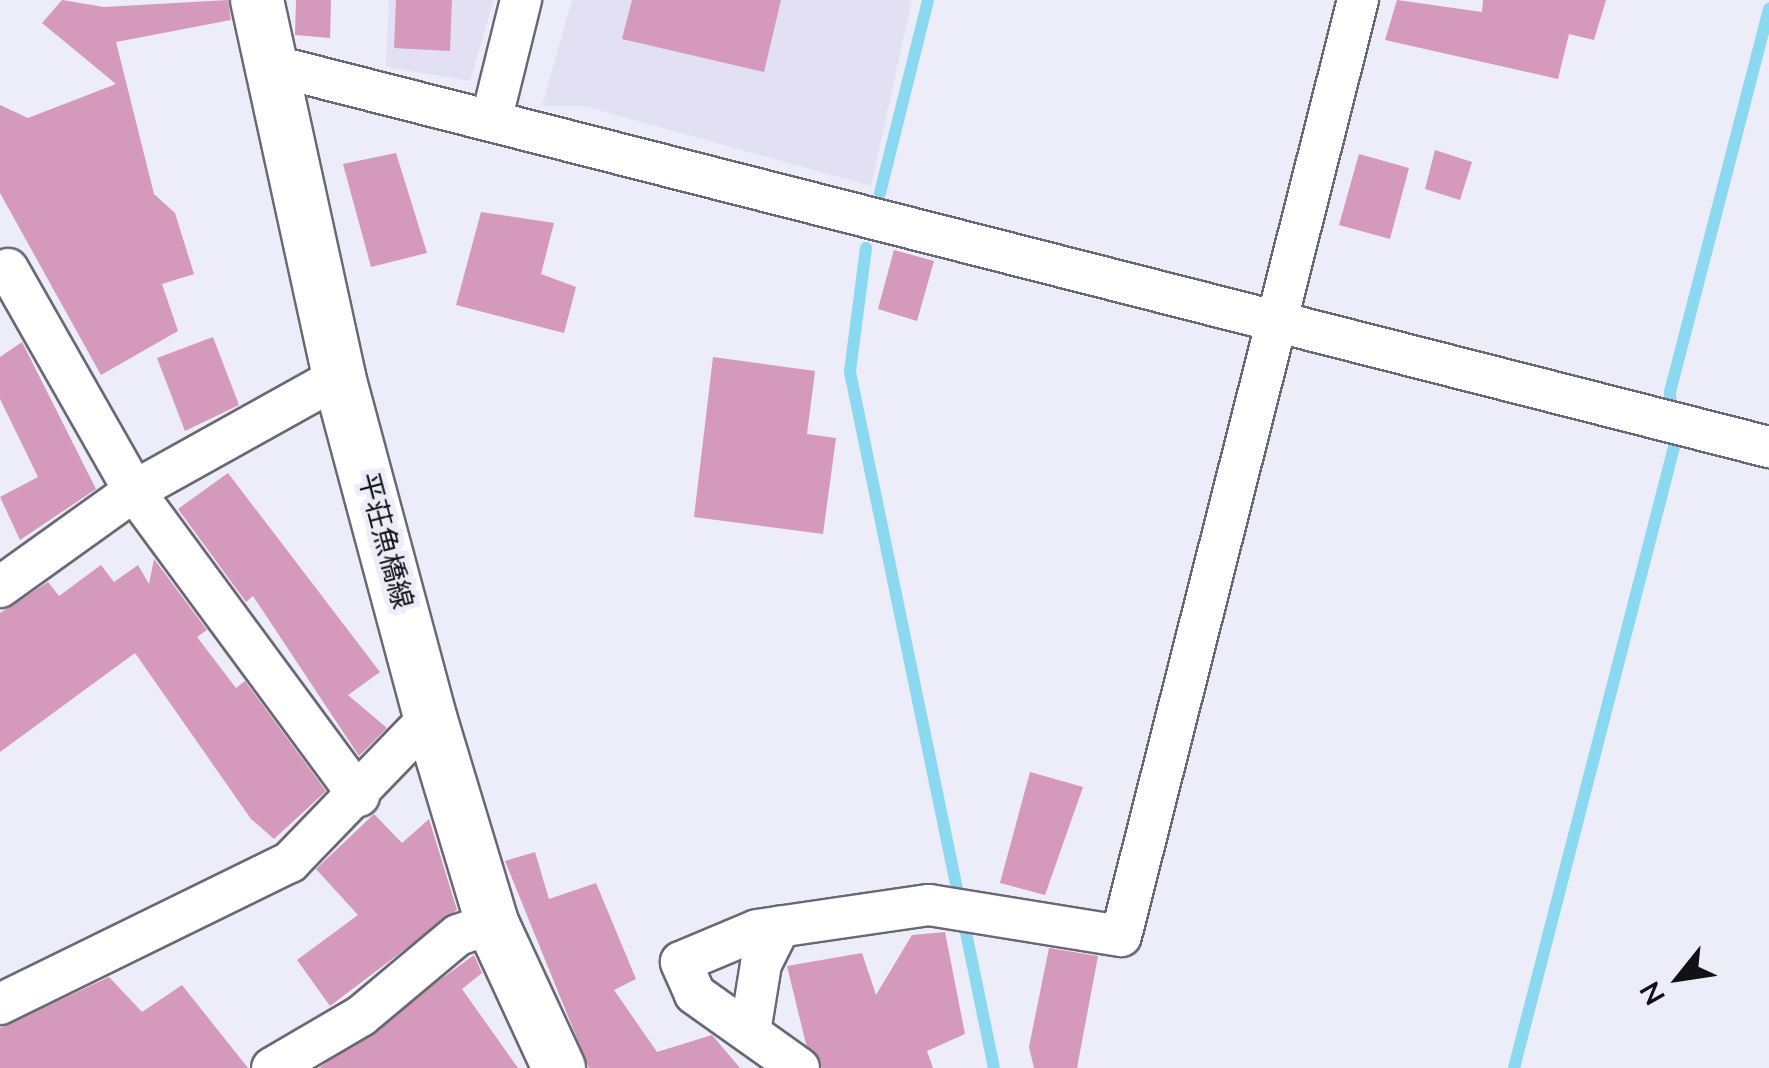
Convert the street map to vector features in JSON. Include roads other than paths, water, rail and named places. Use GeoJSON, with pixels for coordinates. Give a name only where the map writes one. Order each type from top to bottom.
{"type":"FeatureCollection","features":[{"type":"Feature","properties":{"kind":"main road","name":"平荘魚橋線"},"geometry":{"type":"LineString","coordinates":[[257,0],[340,377],[430,717],[492,924],[559,1068]]}},
{"type":"Feature","properties":{"kind":"street"},"geometry":{"type":"LineString","coordinates":[[492,117],[521,0]]}},
{"type":"Feature","properties":{"kind":"street"},"geometry":{"type":"LineString","coordinates":[[800,1068],[695,994],[681,962],[780,926],[928,905],[1121,936],[1358,0]]}},
{"type":"Feature","properties":{"kind":"street"},"geometry":{"type":"LineString","coordinates":[[270,65],[492,117],[1278,316],[1769,447]]}},
{"type":"Feature","properties":{"kind":"street"},"geometry":{"type":"LineString","coordinates":[[8,270],[134,491],[359,796]]}},
{"type":"Feature","properties":{"kind":"street"},"geometry":{"type":"LineString","coordinates":[[0,587],[134,491],[340,377]]}},
{"type":"Feature","properties":{"kind":"street"},"geometry":{"type":"LineString","coordinates":[[0,1004],[290,862],[359,796],[430,717]]}},
{"type":"Feature","properties":{"kind":"street"},"geometry":{"type":"LineString","coordinates":[[272,1068],[361,1016],[458,935],[492,924]]}},
{"type":"Feature","properties":{"kind":"street"},"geometry":{"type":"LineString","coordinates":[[750,1032],[761,964],[780,926]]}},
{"type":"Feature","properties":{"kind":"waterway"},"geometry":{"type":"LineString","coordinates":[[880,193],[928,0]]}},
{"type":"Feature","properties":{"kind":"waterway"},"geometry":{"type":"LineString","coordinates":[[1514,1068],[1674,447],[1670,392],[1769,9]]}},
{"type":"Feature","properties":{"kind":"waterway"},"geometry":{"type":"LineString","coordinates":[[866,248],[850,372],[994,1068]]}}]}
